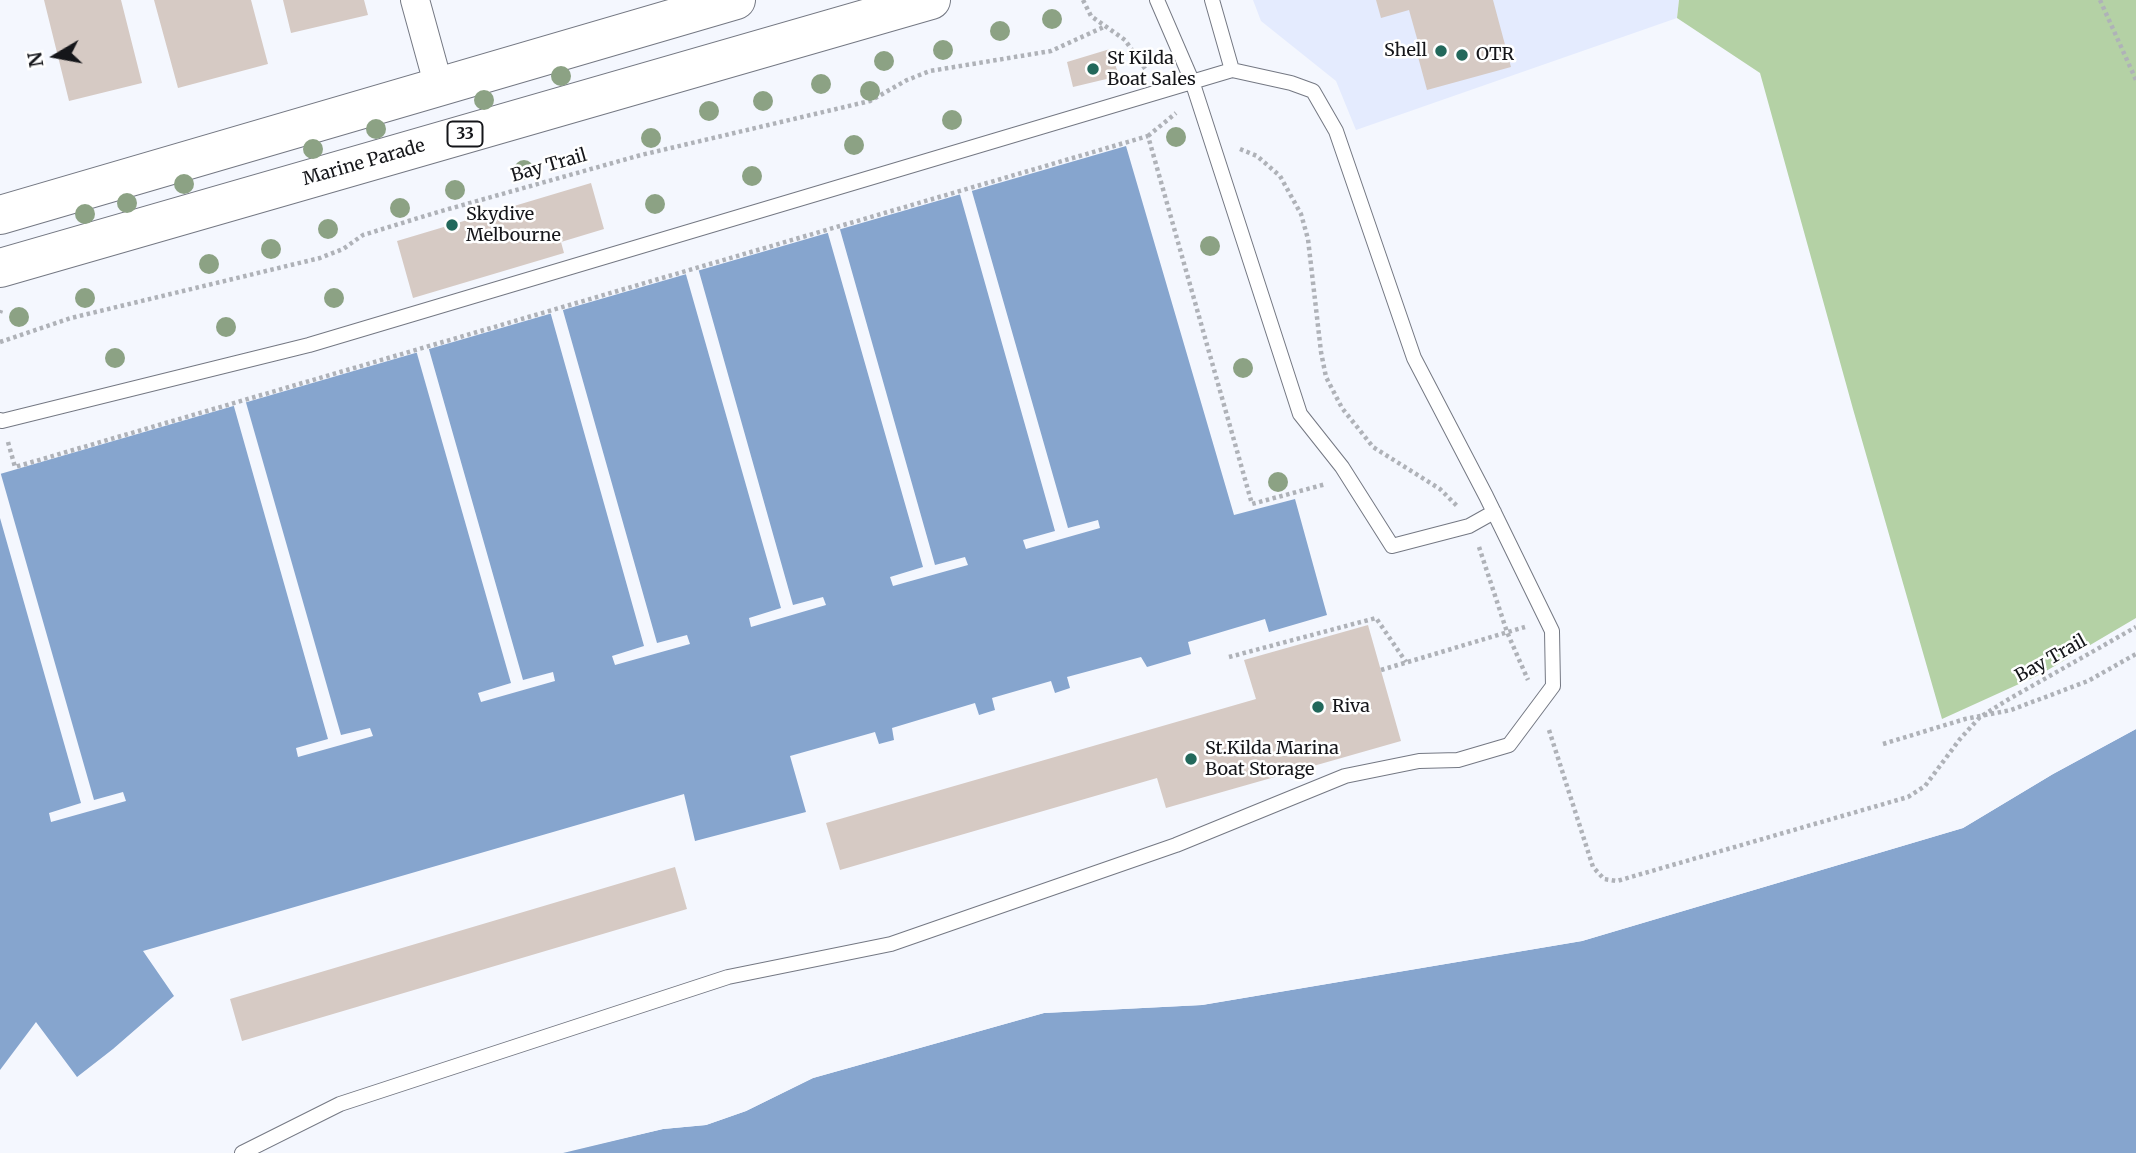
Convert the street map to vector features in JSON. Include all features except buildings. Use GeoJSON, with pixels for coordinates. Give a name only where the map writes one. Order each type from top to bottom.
{"type":"FeatureCollection","features":[{"type":"Feature","properties":{"kind":"main road"},"geometry":{"type":"LineString","coordinates":[[0,215],[736,0]]}},
{"type":"Feature","properties":{"kind":"main road","name":"Marine Parade"},"geometry":{"type":"LineString","coordinates":[[0,268],[931,0]]}},
{"type":"Feature","properties":{"kind":"street"},"geometry":{"type":"LineString","coordinates":[[415,0],[439,87]]}},
{"type":"Feature","properties":{"kind":"lane"},"geometry":{"type":"LineString","coordinates":[[1157,0],[1192,81],[1300,414],[1348,477],[1392,546],[1469,526],[1494,512]]}},
{"type":"Feature","properties":{"kind":"lane"},"geometry":{"type":"LineString","coordinates":[[1212,0],[1232,70]]}},
{"type":"Feature","properties":{"kind":"lane"},"geometry":{"type":"LineString","coordinates":[[1,422],[309,345],[1232,70],[1291,83],[1313,91],[1336,131],[1414,358],[1552,631],[1553,685],[1509,745],[1458,760],[1419,761],[1345,776],[1176,845],[891,944],[728,977],[340,1104],[242,1153]]}},
{"type":"Feature","properties":{"kind":"path","name":"Bay Trail"},"geometry":{"type":"LineString","coordinates":[[0,342],[71,318],[320,258],[343,249],[363,236],[628,159],[870,102],[907,80],[930,71],[1051,51],[1106,25],[1091,16],[1083,0]]}},
{"type":"Feature","properties":{"kind":"path"},"geometry":{"type":"LineString","coordinates":[[2100,0],[2136,80]]}},
{"type":"Feature","properties":{"kind":"path"},"geometry":{"type":"LineString","coordinates":[[1,422],[15,467],[1148,136],[1176,113]]}},
{"type":"Feature","properties":{"kind":"path"},"geometry":{"type":"LineString","coordinates":[[1148,136],[1252,504],[1348,477]]}},
{"type":"Feature","properties":{"kind":"path"},"geometry":{"type":"LineString","coordinates":[[1229,657],[1376,618],[1406,662]]}},
{"type":"Feature","properties":{"kind":"path"},"geometry":{"type":"LineString","coordinates":[[1381,670],[1546,621]]}},
{"type":"Feature","properties":{"kind":"path","name":"Bay Trail"},"geometry":{"type":"LineString","coordinates":[[1980,717],[2136,627]]}},
{"type":"Feature","properties":{"kind":"path"},"geometry":{"type":"LineString","coordinates":[[1883,744],[1965,719],[2011,710],[2088,681],[2136,654]]}},
{"type":"Feature","properties":{"kind":"shaded area","name":"Shell"},"geometry":{"type":"Polygon","coordinates":[[[1253,0],[1679,0],[1677,18],[1356,130],[1336,81],[1261,21],[1253,0]]]}},
{"type":"Feature","properties":{"kind":"green space"},"geometry":{"type":"Polygon","coordinates":[[[1679,0],[2136,0],[2136,618],[2041,674],[1942,719],[1760,73],[1677,18],[1679,0]]]}},
{"type":"Feature","properties":{"kind":"water"},"geometry":{"type":"Polygon","coordinates":[[[1126,146],[1234,515],[1295,499],[1327,615],[1269,632],[1265,619],[1188,642],[1191,654],[1147,667],[1141,657],[1067,677],[1070,688],[1055,693],[1051,681],[992,698],[995,710],[979,715],[975,703],[892,728],[894,740],[879,744],[875,732],[790,756],[806,812],[695,841],[684,794],[143,951],[174,996],[113,1049],[77,1077],[36,1022],[0,1070],[0,474],[1126,146]]]}},
{"type":"Feature","properties":{"kind":"water"},"geometry":{"type":"Polygon","coordinates":[[[2136,729],[2136,1153],[563,1153],[663,1129],[706,1125],[746,1111],[813,1078],[1044,1013],[1202,1005],[1582,941],[1963,828],[2053,774],[2136,729]]]}},
{"type":"Feature","properties":{"kind":"pier"},"geometry":{"type":"Polygon","coordinates":[[[971,188],[1068,528],[1098,520],[1100,528],[1026,549],[1023,540],[1055,531],[959,191],[971,188]]]}},
{"type":"Feature","properties":{"kind":"pier"},"geometry":{"type":"Polygon","coordinates":[[[839,226],[935,565],[965,557],[968,565],[893,586],[890,577],[923,567],[827,230],[839,226]]]}},
{"type":"Feature","properties":{"kind":"pier"},"geometry":{"type":"Polygon","coordinates":[[[698,268],[793,605],[823,597],[826,605],[751,627],[749,618],[781,608],[685,271],[698,268]]]}},
{"type":"Feature","properties":{"kind":"pier"},"geometry":{"type":"Polygon","coordinates":[[[562,307],[657,643],[687,635],[690,644],[615,665],[612,656],[644,646],[550,311],[562,307]]]}},
{"type":"Feature","properties":{"kind":"pier"},"geometry":{"type":"Polygon","coordinates":[[[428,346],[523,680],[553,672],[555,681],[481,702],[478,693],[511,683],[416,350],[428,346]]]}},
{"type":"Feature","properties":{"kind":"pier"},"geometry":{"type":"Polygon","coordinates":[[[245,399],[341,735],[370,728],[373,736],[298,757],[296,748],[328,739],[233,403],[245,399]]]}},
{"type":"Feature","properties":{"kind":"pier"},"geometry":{"type":"Polygon","coordinates":[[[0,471],[94,800],[123,792],[126,801],[51,822],[49,813],[81,803],[0,518],[0,471]]]}},
{"type":"Feature","properties":{"kind":"pier"},"geometry":{"type":"Polygon","coordinates":[[[2136,726],[2136,729],[2053,774],[1963,828],[1582,941],[1202,1005],[1044,1013],[813,1078],[746,1111],[706,1125],[663,1129],[559,1153],[562,1150],[662,1125],[705,1122],[744,1108],[812,1075],[1043,1010],[1201,1002],[1582,938],[1962,825],[2051,771],[2136,726]]]}},
{"type":"Feature","properties":{"kind":"place","name":"Shell"},"geometry":{"type":"Point","coordinates":[1441,51]}},
{"type":"Feature","properties":{"kind":"place","name":"OTR"},"geometry":{"type":"Point","coordinates":[1462,55]}},
{"type":"Feature","properties":{"kind":"place","name":"St Kilda Boat Sales"},"geometry":{"type":"Point","coordinates":[1093,69]}},
{"type":"Feature","properties":{"kind":"place","name":"Skydive Melbourne"},"geometry":{"type":"Point","coordinates":[452,225]}},
{"type":"Feature","properties":{"kind":"place","name":"Riva"},"geometry":{"type":"Point","coordinates":[1318,707]}},
{"type":"Feature","properties":{"kind":"place","name":"St.Kilda Marina Boat Storage"},"geometry":{"type":"Point","coordinates":[1191,759]}}]}
